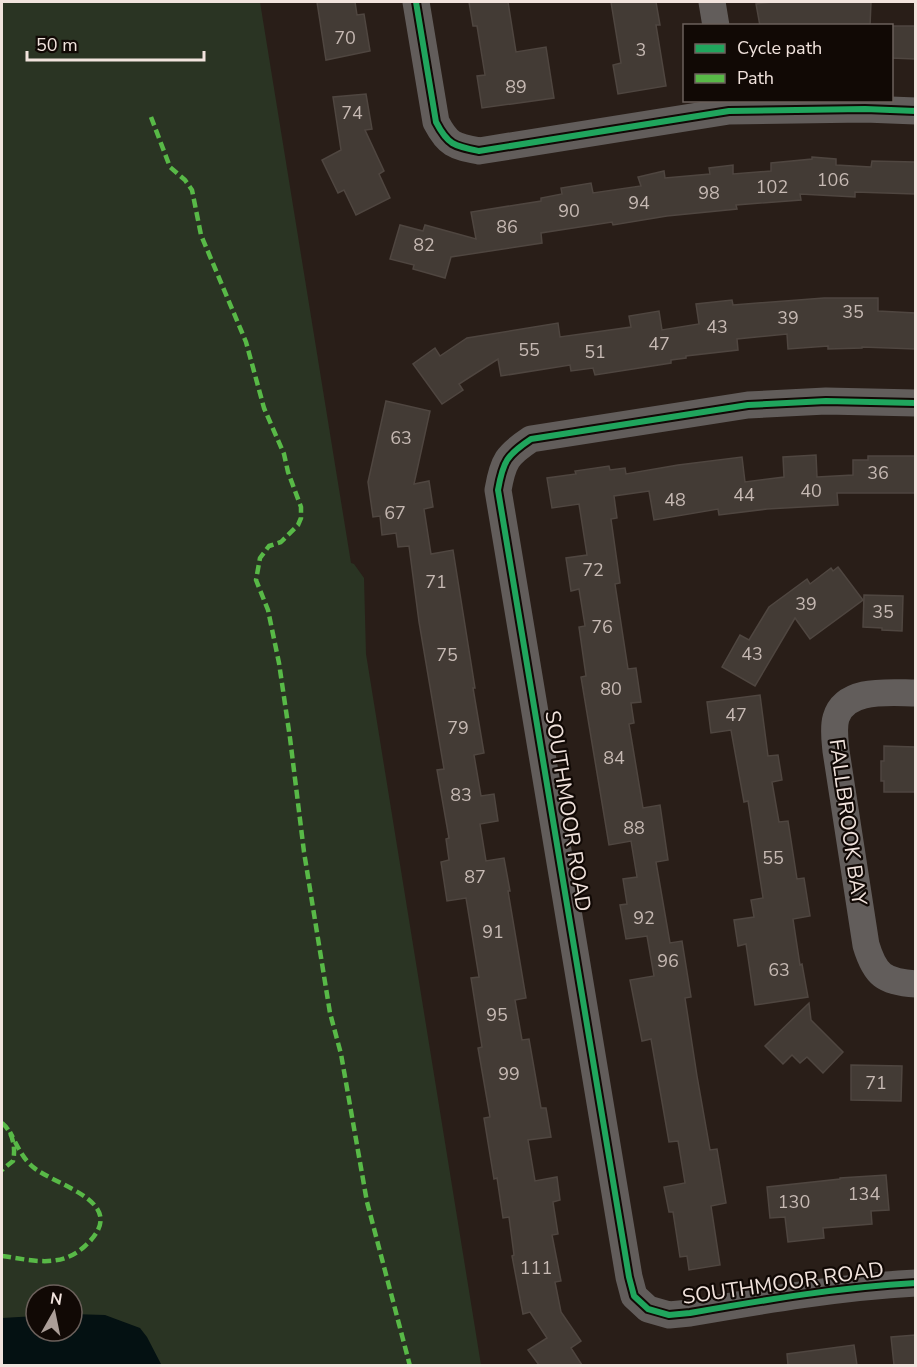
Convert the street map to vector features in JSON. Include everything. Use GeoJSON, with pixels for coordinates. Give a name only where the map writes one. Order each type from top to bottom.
{"type":"FeatureCollection","features":[{"type":"Feature","properties":{"kind":"street"},"geometry":{"type":"LineString","coordinates":[[416,2],[436,122],[445,138],[461,148],[479,151],[728,106],[915,111]]}},
{"type":"Feature","properties":{"kind":"street"},"geometry":{"type":"LineString","coordinates":[[712,2],[716,24]]}},
{"type":"Feature","properties":{"kind":"street","name":"SOUTHMOOR ROAD"},"geometry":{"type":"LineString","coordinates":[[915,403],[826,401],[747,405],[531,439],[513,451],[502,468],[498,490],[634,1296],[648,1309],[669,1315],[821,1291],[915,1283]]}},
{"type":"Feature","properties":{"kind":"street","name":"FALLBROOK BAY"},"geometry":{"type":"LineString","coordinates":[[915,693],[885,692],[869,694],[848,701],[836,718],[835,734],[866,945],[870,958],[880,975],[889,980],[915,984]]}},
{"type":"Feature","properties":{"kind":"green space"},"geometry":{"type":"Polygon","coordinates":[[[2,2],[260,2],[351,563],[364,578],[366,654],[481,1365],[2,1366],[2,2]]]}},
{"type":"Feature","properties":{"kind":"shaded area"},"geometry":{"type":"Polygon","coordinates":[[[84,1314],[105,1315],[140,1328],[161,1365],[2,1365],[2,1318],[24,1317],[24,1343],[84,1343],[84,1314]]]}},
{"type":"Feature","properties":{"kind":"building"},"geometry":{"type":"Polygon","coordinates":[[[317,2],[355,2],[357,15],[364,14],[370,51],[326,60],[317,2]]]}},
{"type":"Feature","properties":{"kind":"building"},"geometry":{"type":"Polygon","coordinates":[[[469,2],[508,2],[516,52],[546,47],[554,98],[482,108],[477,76],[485,75],[477,26],[473,26],[469,2]]]}},
{"type":"Feature","properties":{"kind":"building"},"geometry":{"type":"Polygon","coordinates":[[[611,2],[656,2],[660,25],[656,25],[666,86],[618,94],[613,65],[621,63],[611,2]]]}},
{"type":"Feature","properties":{"kind":"building"},"geometry":{"type":"Polygon","coordinates":[[[871,2],[870,24],[760,24],[756,4],[871,2]]]}},
{"type":"Feature","properties":{"kind":"building"},"geometry":{"type":"Polygon","coordinates":[[[893,26],[915,26],[915,59],[893,58],[893,26]]]}},
{"type":"Feature","properties":{"kind":"building"},"geometry":{"type":"Polygon","coordinates":[[[366,94],[372,129],[365,130],[384,171],[379,174],[390,198],[356,215],[344,190],[338,193],[322,160],[341,150],[333,97],[366,94]]]}},
{"type":"Feature","properties":{"kind":"building"},"geometry":{"type":"Polygon","coordinates":[[[812,157],[836,159],[836,165],[871,167],[872,161],[915,162],[915,194],[855,192],[855,197],[800,194],[801,200],[736,205],[737,209],[667,216],[613,225],[612,222],[541,233],[542,243],[451,257],[445,278],[413,269],[414,265],[390,259],[400,225],[423,231],[425,225],[476,239],[471,212],[541,201],[541,198],[562,194],[561,188],[591,183],[593,193],[641,186],[638,177],[664,171],[665,178],[710,174],[709,168],[733,165],[733,174],[771,171],[771,163],[812,159],[812,157]]]}},
{"type":"Feature","properties":{"kind":"building"},"geometry":{"type":"Polygon","coordinates":[[[824,298],[878,298],[878,311],[915,313],[915,349],[862,347],[828,349],[828,346],[788,349],[787,334],[737,339],[738,350],[686,356],[686,358],[671,360],[671,363],[595,375],[593,368],[571,371],[570,365],[501,376],[498,359],[459,384],[463,390],[442,404],[413,364],[435,348],[440,356],[467,338],[558,323],[560,337],[631,327],[629,316],[659,311],[662,330],[699,324],[696,304],[732,300],[733,305],[824,298]]]}},
{"type":"Feature","properties":{"kind":"building"},"geometry":{"type":"Polygon","coordinates":[[[386,401],[430,411],[414,484],[429,481],[433,507],[424,509],[431,554],[453,550],[484,753],[474,755],[481,796],[494,794],[498,821],[480,824],[486,861],[504,858],[526,998],[515,1000],[522,1040],[529,1039],[541,1108],[546,1108],[551,1137],[528,1140],[535,1181],[557,1177],[560,1200],[553,1202],[558,1234],[552,1235],[561,1281],[555,1282],[561,1312],[581,1341],[571,1348],[582,1365],[539,1365],[528,1350],[547,1338],[530,1312],[523,1314],[512,1256],[514,1255],[509,1217],[503,1218],[497,1178],[494,1179],[484,1118],[490,1117],[478,1048],[482,1047],[471,978],[479,977],[466,898],[447,901],[441,862],[449,860],[446,839],[449,838],[437,770],[444,769],[419,622],[409,546],[398,547],[396,533],[382,535],[380,516],[373,517],[368,482],[386,401]]]}},
{"type":"Feature","properties":{"kind":"building"},"geometry":{"type":"Polygon","coordinates":[[[816,455],[817,477],[853,475],[853,460],[868,460],[868,456],[915,456],[915,493],[837,493],[838,505],[767,509],[719,515],[718,509],[654,520],[649,491],[614,496],[617,518],[611,519],[620,583],[615,584],[628,669],[636,668],[641,702],[631,703],[634,723],[629,724],[643,808],[660,805],[668,860],[656,862],[670,943],[682,941],[691,997],[685,998],[697,1076],[710,1150],[717,1149],[726,1203],[711,1206],[720,1265],[689,1270],[687,1256],[680,1257],[673,1212],[669,1212],[664,1187],[685,1183],[678,1141],[669,1142],[651,1039],[642,1041],[630,980],[654,976],[647,936],[626,939],[620,905],[627,904],[623,879],[637,877],[631,841],[609,845],[581,677],[586,676],[579,627],[585,626],[579,589],[571,591],[566,558],[587,555],[579,504],[552,508],[547,478],[609,466],[610,470],[625,468],[626,474],[742,457],[745,482],[784,477],[783,457],[816,455]]]}},
{"type":"Feature","properties":{"kind":"building"},"geometry":{"type":"Polygon","coordinates":[[[838,567],[863,600],[810,639],[795,618],[755,686],[722,667],[740,635],[749,640],[769,607],[807,579],[810,584],[831,568],[833,571],[838,567]]]}},
{"type":"Feature","properties":{"kind":"building"},"geometry":{"type":"Polygon","coordinates":[[[864,595],[903,596],[902,631],[863,627],[864,595]]]}},
{"type":"Feature","properties":{"kind":"building"},"geometry":{"type":"Polygon","coordinates":[[[760,695],[768,756],[778,755],[782,780],[772,782],[779,822],[788,821],[797,879],[804,878],[810,916],[793,919],[800,965],[802,964],[808,997],[755,1005],[746,944],[738,946],[734,920],[754,917],[751,900],[763,898],[748,801],[744,802],[731,730],[711,733],[707,702],[760,695]]]}},
{"type":"Feature","properties":{"kind":"building"},"geometry":{"type":"Polygon","coordinates":[[[884,746],[915,747],[915,792],[884,792],[884,781],[881,781],[881,761],[884,761],[884,746]]]}},
{"type":"Feature","properties":{"kind":"building"},"geometry":{"type":"Polygon","coordinates":[[[809,1003],[811,1020],[843,1052],[823,1073],[807,1057],[800,1063],[792,1055],[783,1064],[765,1046],[809,1003]]]}},
{"type":"Feature","properties":{"kind":"building"},"geometry":{"type":"Polygon","coordinates":[[[851,1065],[902,1066],[901,1101],[851,1100],[851,1065]]]}},
{"type":"Feature","properties":{"kind":"building"},"geometry":{"type":"Polygon","coordinates":[[[886,1175],[889,1210],[871,1211],[872,1224],[823,1228],[824,1238],[788,1242],[785,1217],[770,1218],[767,1187],[886,1175]]]}},
{"type":"Feature","properties":{"kind":"building"},"geometry":{"type":"Polygon","coordinates":[[[915,1335],[915,1365],[894,1365],[891,1337],[915,1335]]]}},
{"type":"Feature","properties":{"kind":"building"},"geometry":{"type":"Polygon","coordinates":[[[854,1345],[857,1365],[788,1365],[787,1354],[854,1345]]]}},
{"type":"Feature","properties":{"kind":"marked path"},"geometry":{"type":"LineString","coordinates":[[151,117],[170,167],[185,180],[192,190],[201,235],[246,342],[264,408],[284,454],[301,507],[301,518],[298,525],[281,542],[269,546],[260,558],[256,580],[268,610],[279,663],[304,852],[330,1013],[341,1054],[367,1202],[410,1366]]}},
{"type":"Feature","properties":{"kind":"marked path"},"geometry":{"type":"LineString","coordinates":[[2,1123],[13,1140],[14,1151],[13,1161],[2,1170]]}},
{"type":"Feature","properties":{"kind":"marked path"},"geometry":{"type":"LineString","coordinates":[[2,1256],[35,1261],[66,1258],[85,1246],[98,1231],[100,1218],[96,1207],[86,1198],[33,1167],[10,1132]]}},
{"type":"Feature","properties":{"kind":"cycle path"},"geometry":{"type":"LineString","coordinates":[[416,2],[436,122],[448,140],[458,146],[479,151],[729,111],[865,109],[916,111]]}},
{"type":"Feature","properties":{"kind":"cycle path"},"geometry":{"type":"LineString","coordinates":[[916,403],[826,401],[748,405],[531,439],[507,460],[498,490],[634,1296],[648,1309],[669,1315],[831,1291],[916,1283]]}}]}
